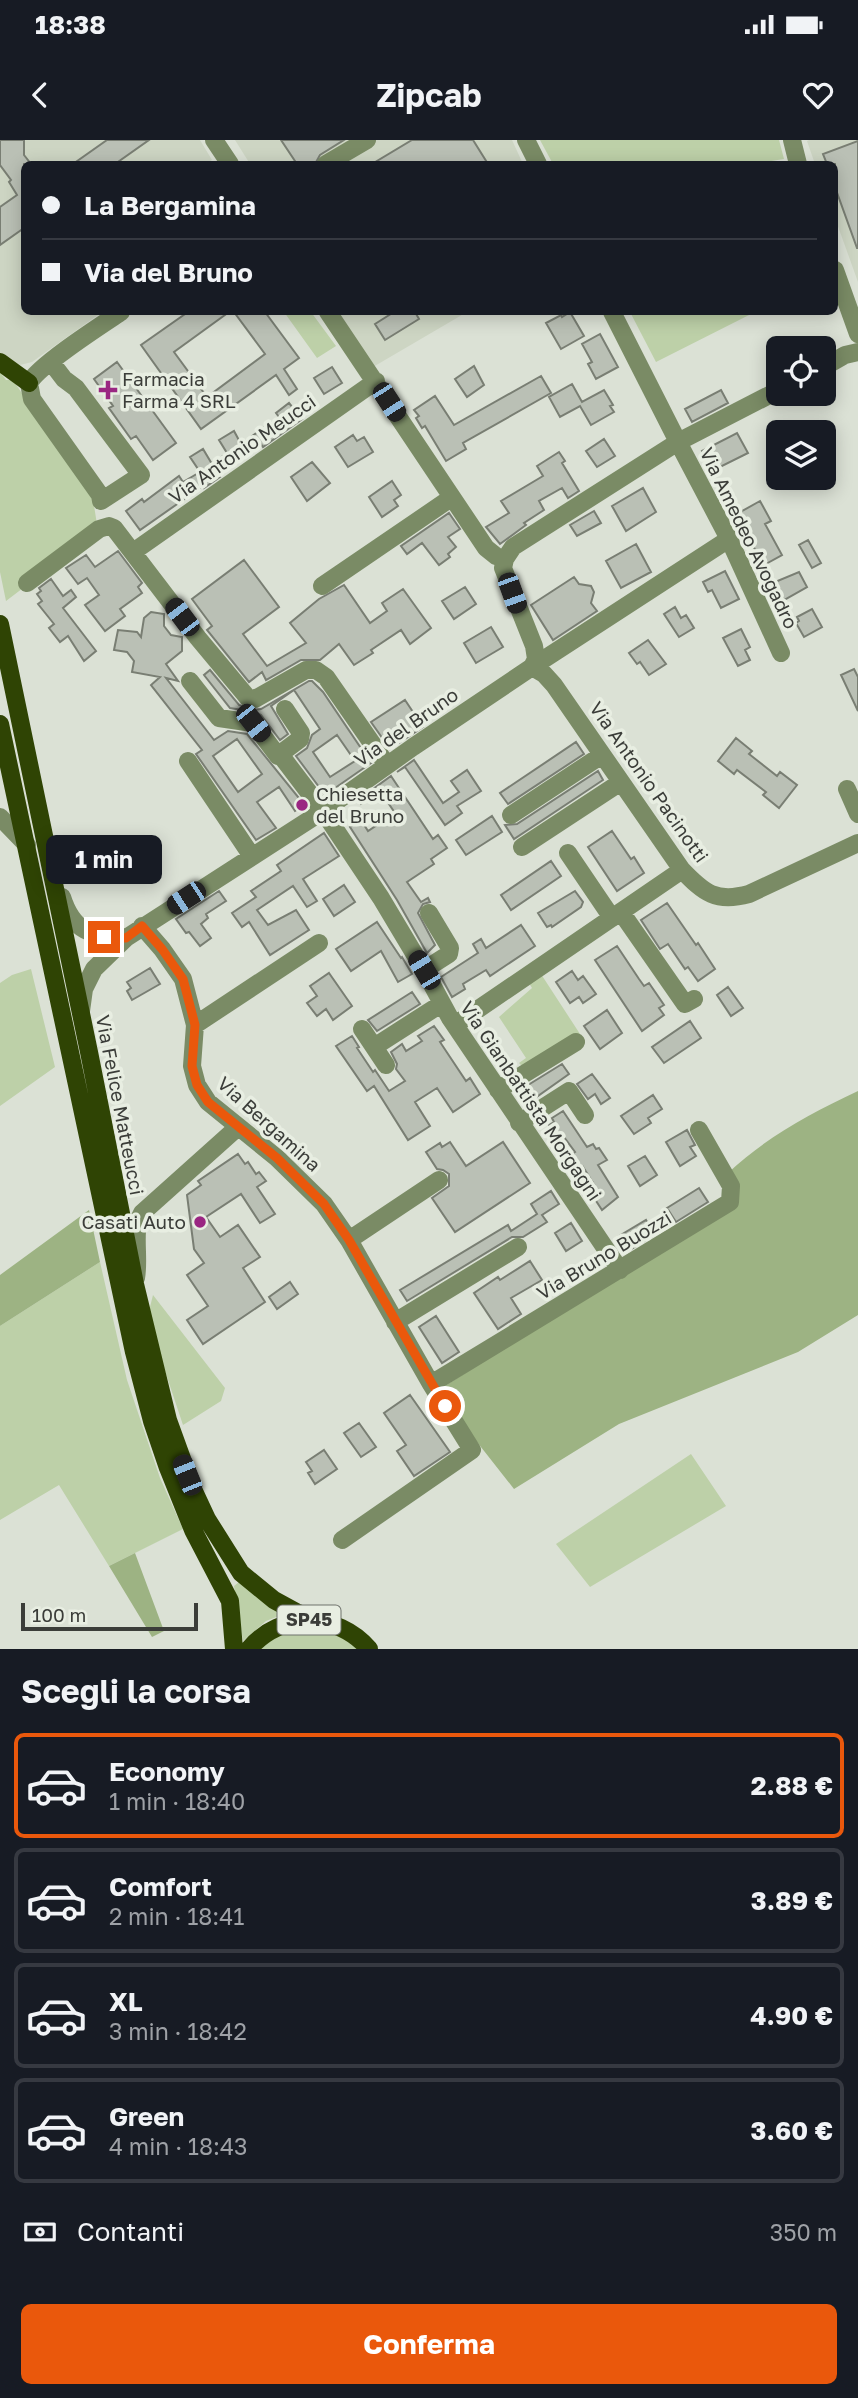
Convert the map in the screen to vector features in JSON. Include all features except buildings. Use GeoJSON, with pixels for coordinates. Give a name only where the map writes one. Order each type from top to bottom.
{"type":"FeatureCollection","features":[{"type":"Feature","properties":{"kind":"main road"},"geometry":{"type":"LineString","coordinates":[[0,362],[29,383]]}},
{"type":"Feature","properties":{"kind":"main road","name":"Via Felice Matteucci"},"geometry":{"type":"LineString","coordinates":[[0,624],[135,1284],[168,1420],[182,1462],[207,1519],[241,1573],[274,1601],[318,1621]]}},
{"type":"Feature","properties":{"kind":"main road","name":"Via Felice Matteucci"},"geometry":{"type":"LineString","coordinates":[[0,731],[27,845],[118,1286],[143,1386],[177,1493],[230,1601],[234,1649]]}},
{"type":"Feature","properties":{"kind":"main road","name":"SP45"},"geometry":{"type":"LineString","coordinates":[[249,1649],[278,1627],[293,1622],[318,1621],[347,1630],[369,1649]]}},
{"type":"Feature","properties":{"kind":"street"},"geometry":{"type":"LineString","coordinates":[[214,140],[228,161]]}},
{"type":"Feature","properties":{"kind":"street"},"geometry":{"type":"LineString","coordinates":[[331,161],[367,140]]}},
{"type":"Feature","properties":{"kind":"street"},"geometry":{"type":"LineString","coordinates":[[526,140],[536,161]]}},
{"type":"Feature","properties":{"kind":"street"},"geometry":{"type":"LineString","coordinates":[[792,140],[797,161]]}},
{"type":"Feature","properties":{"kind":"street"},"geometry":{"type":"LineString","coordinates":[[838,278],[858,334]]}},
{"type":"Feature","properties":{"kind":"street"},"geometry":{"type":"LineString","coordinates":[[51,362],[64,379],[76,388],[141,475],[101,501],[100,495],[32,399],[29,383],[32,377],[51,362],[117,315]]}},
{"type":"Feature","properties":{"kind":"street"},"geometry":{"type":"LineString","coordinates":[[330,315],[486,548],[505,559]]}},
{"type":"Feature","properties":{"kind":"street"},"geometry":{"type":"LineString","coordinates":[[614,315],[678,442]]}},
{"type":"Feature","properties":{"kind":"street"},"geometry":{"type":"LineString","coordinates":[[836,360],[858,352]]}},
{"type":"Feature","properties":{"kind":"street","name":"Via Antonio Meucci"},"geometry":{"type":"LineString","coordinates":[[133,552],[376,381]]}},
{"type":"Feature","properties":{"kind":"street"},"geometry":{"type":"LineString","coordinates":[[533,667],[536,659],[534,646],[503,568],[513,547],[678,442],[766,397]]}},
{"type":"Feature","properties":{"kind":"street","name":"Via Amedeo Avogadro"},"geometry":{"type":"LineString","coordinates":[[678,442],[729,539],[780,653]]}},
{"type":"Feature","properties":{"kind":"street"},"geometry":{"type":"LineString","coordinates":[[322,586],[452,498]]}},
{"type":"Feature","properties":{"kind":"street"},"geometry":{"type":"LineString","coordinates":[[27,583],[103,527],[114,528],[198,638],[248,698],[255,699],[306,670],[316,670],[326,677],[387,765]]}},
{"type":"Feature","properties":{"kind":"street","name":"Via del Bruno"},"geometry":{"type":"LineString","coordinates":[[80,1014],[85,989],[94,969],[142,926],[323,811],[533,667],[729,539]]}},
{"type":"Feature","properties":{"kind":"street","name":"Via Antonio Pacinotti"},"geometry":{"type":"LineString","coordinates":[[533,667],[554,685],[682,870],[708,893],[722,898],[749,894],[858,843]]}},
{"type":"Feature","properties":{"kind":"street","name":"Via Gianbattista Morgagni"},"geometry":{"type":"LineString","coordinates":[[190,681],[219,718],[253,723],[323,811],[381,898],[441,1004],[620,1270]]}},
{"type":"Feature","properties":{"kind":"street"},"geometry":{"type":"LineString","coordinates":[[282,757],[284,751],[300,739],[301,733],[285,709]]}},
{"type":"Feature","properties":{"kind":"street"},"geometry":{"type":"LineString","coordinates":[[511,815],[602,755]]}},
{"type":"Feature","properties":{"kind":"street"},"geometry":{"type":"LineString","coordinates":[[188,761],[251,855]]}},
{"type":"Feature","properties":{"kind":"street"},"geometry":{"type":"LineString","coordinates":[[522,847],[621,782]]}},
{"type":"Feature","properties":{"kind":"street"},"geometry":{"type":"LineString","coordinates":[[847,789],[858,814]]}},
{"type":"Feature","properties":{"kind":"street"},"geometry":{"type":"LineString","coordinates":[[0,817],[27,845]]}},
{"type":"Feature","properties":{"kind":"street"},"geometry":{"type":"LineString","coordinates":[[568,853],[685,1004],[694,999]]}},
{"type":"Feature","properties":{"kind":"street"},"geometry":{"type":"LineString","coordinates":[[48,860],[68,915],[80,927],[92,934],[126,938]]}},
{"type":"Feature","properties":{"kind":"street"},"geometry":{"type":"LineString","coordinates":[[455,1025],[682,870]]}},
{"type":"Feature","properties":{"kind":"street"},"geometry":{"type":"LineString","coordinates":[[424,970],[449,954],[450,948],[429,912]]}},
{"type":"Feature","properties":{"kind":"street","name":"Via Bergamina"},"geometry":{"type":"LineString","coordinates":[[142,926],[183,979],[195,1025],[192,1066],[197,1085],[208,1102],[306,1184],[324,1204],[349,1240],[472,1450],[342,1540]]}},
{"type":"Feature","properties":{"kind":"street"},"geometry":{"type":"LineString","coordinates":[[195,1025],[319,943]]}},
{"type":"Feature","properties":{"kind":"street"},"geometry":{"type":"LineString","coordinates":[[374,1047],[441,1004]]}},
{"type":"Feature","properties":{"kind":"street"},"geometry":{"type":"LineString","coordinates":[[362,1029],[386,1065]]}},
{"type":"Feature","properties":{"kind":"street"},"geometry":{"type":"LineString","coordinates":[[498,1090],[576,1042]]}},
{"type":"Feature","properties":{"kind":"street"},"geometry":{"type":"LineString","coordinates":[[519,1123],[569,1091],[585,1115]]}},
{"type":"Feature","properties":{"kind":"street"},"geometry":{"type":"LineString","coordinates":[[135,1284],[138,1247],[136,1226],[142,1213],[238,1127]]}},
{"type":"Feature","properties":{"kind":"street","name":"Via Bruno Buozzi"},"geometry":{"type":"LineString","coordinates":[[431,1384],[730,1202],[731,1186],[699,1130]]}},
{"type":"Feature","properties":{"kind":"street"},"geometry":{"type":"LineString","coordinates":[[349,1240],[439,1180]]}},
{"type":"Feature","properties":{"kind":"street"},"geometry":{"type":"LineString","coordinates":[[396,1322],[518,1247]]}},
{"type":"Feature","properties":{"kind":"shaded area"},"geometry":{"type":"Polygon","coordinates":[[[0,140],[200,140],[210,161],[21,161],[21,315],[98,315],[32,362],[20,365],[0,354],[0,140]]]}},
{"type":"Feature","properties":{"kind":"shaded area"},"geometry":{"type":"Polygon","coordinates":[[[235,140],[512,140],[522,161],[248,161],[235,140]]]}},
{"type":"Feature","properties":{"kind":"shaded area"},"geometry":{"type":"Polygon","coordinates":[[[858,140],[858,282],[838,226],[838,161],[814,161],[807,141],[858,140]]]}},
{"type":"Feature","properties":{"kind":"shaded area"},"geometry":{"type":"Polygon","coordinates":[[[341,315],[462,315],[373,367],[341,315]]]}},
{"type":"Feature","properties":{"kind":"green space"},"geometry":{"type":"Polygon","coordinates":[[[540,140],[779,140],[784,159],[772,161],[551,161],[540,140]]]}},
{"type":"Feature","properties":{"kind":"green space"},"geometry":{"type":"Polygon","coordinates":[[[286,315],[313,315],[336,346],[317,358],[286,315]]]}},
{"type":"Feature","properties":{"kind":"green space"},"geometry":{"type":"Polygon","coordinates":[[[632,315],[749,315],[656,362],[632,315]]]}},
{"type":"Feature","properties":{"kind":"green space"},"geometry":{"type":"Polygon","coordinates":[[[0,372],[6,380],[13,380],[93,499],[98,531],[6,601],[0,572],[0,372]]]}},
{"type":"Feature","properties":{"kind":"green space"},"geometry":{"type":"Polygon","coordinates":[[[31,969],[55,1067],[0,1106],[0,983],[12,975],[31,969]]]}},
{"type":"Feature","properties":{"kind":"green space"},"geometry":{"type":"Polygon","coordinates":[[[539,971],[580,1034],[524,1068],[519,1063],[526,1058],[499,1017],[532,988],[527,980],[539,971]]]}},
{"type":"Feature","properties":{"kind":"green space"},"geometry":{"type":"Polygon","coordinates":[[[858,1091],[858,1315],[798,1352],[619,1424],[514,1489],[437,1391],[734,1202],[728,1173],[758,1148],[790,1127],[858,1091]]]}},
{"type":"Feature","properties":{"kind":"green space"},"geometry":{"type":"Polygon","coordinates":[[[89,1210],[100,1262],[0,1326],[0,1275],[89,1210]]]}},
{"type":"Feature","properties":{"kind":"green space"},"geometry":{"type":"Polygon","coordinates":[[[100,1262],[127,1380],[160,1478],[183,1529],[109,1566],[59,1485],[0,1520],[0,1326],[100,1262]]]}},
{"type":"Feature","properties":{"kind":"green space"},"geometry":{"type":"Polygon","coordinates":[[[153,1295],[225,1388],[221,1401],[183,1425],[162,1362],[149,1311],[153,1295]]]}},
{"type":"Feature","properties":{"kind":"green space"},"geometry":{"type":"Polygon","coordinates":[[[691,1454],[726,1506],[590,1587],[556,1544],[691,1454]]]}},
{"type":"Feature","properties":{"kind":"green space"},"geometry":{"type":"Polygon","coordinates":[[[135,1553],[164,1631],[152,1637],[109,1566],[135,1553]]]}},
{"type":"Feature","properties":{"kind":"green space"},"geometry":{"type":"Polygon","coordinates":[[[239,1582],[279,1611],[279,1616],[266,1621],[243,1641],[234,1586],[239,1582]]]}},
{"type":"Feature","properties":{"kind":"green space"},"geometry":{"type":"Polygon","coordinates":[[[304,1627],[333,1633],[359,1649],[259,1649],[284,1632],[304,1627]]]}},
{"type":"Feature","properties":{"kind":"place","name":"Farmacia Farma 4 SRL"},"geometry":{"type":"Point","coordinates":[108,390]}},
{"type":"Feature","properties":{"kind":"place","name":"Chiesetta del Bruno"},"geometry":{"type":"Point","coordinates":[302,805]}},
{"type":"Feature","properties":{"kind":"place","name":"Casati Auto"},"geometry":{"type":"Point","coordinates":[200,1222]}},
{"type":"Feature","properties":{"kind":"route"},"geometry":{"type":"LineString","coordinates":[[104,937],[126,938],[142,926],[162,949],[183,979],[190,1001],[195,1025],[192,1066],[197,1085],[208,1102],[277,1158],[324,1204],[349,1240],[445,1406]]}}]}
